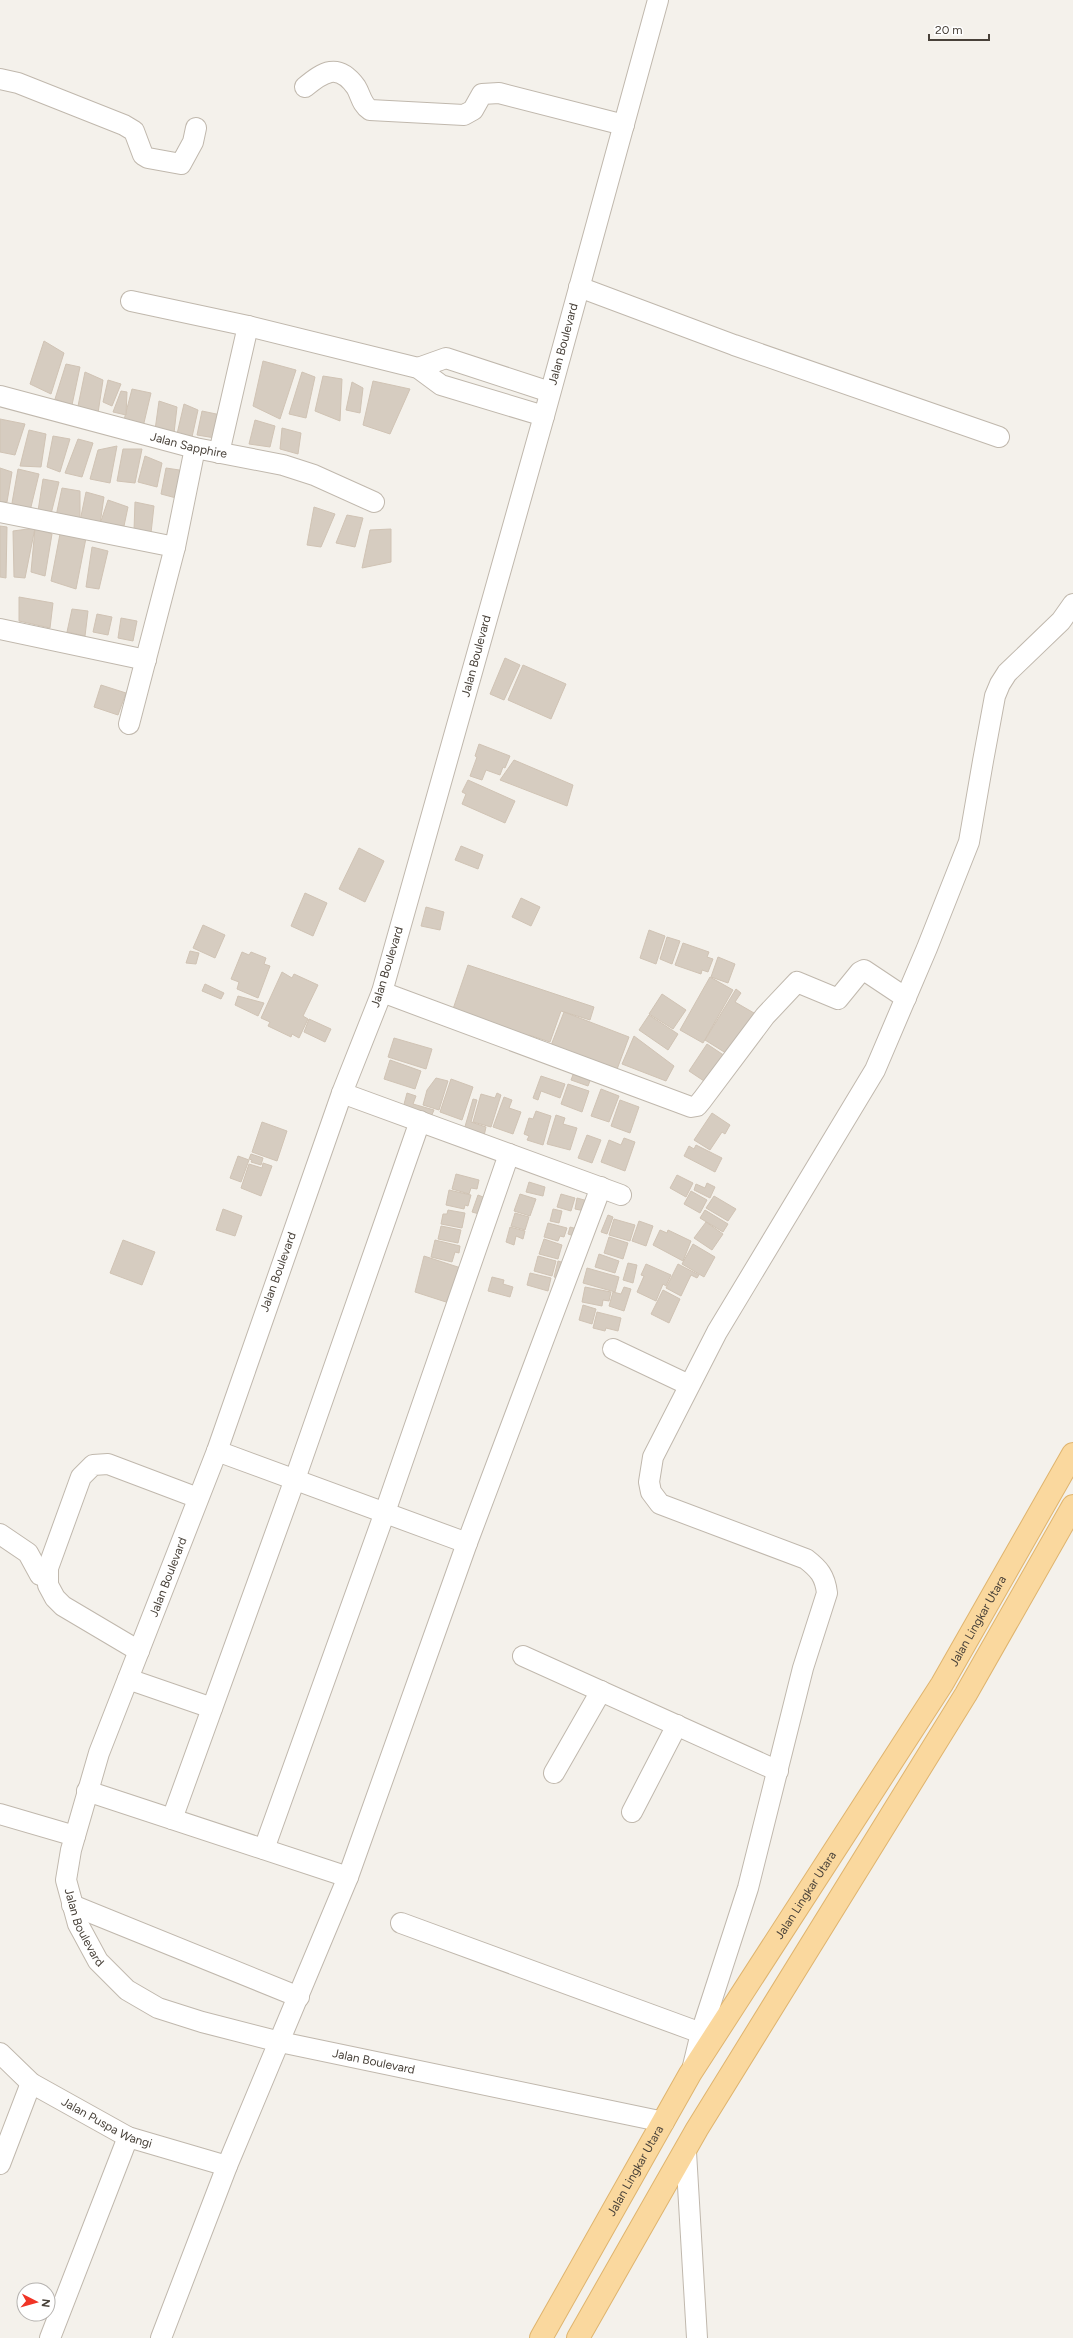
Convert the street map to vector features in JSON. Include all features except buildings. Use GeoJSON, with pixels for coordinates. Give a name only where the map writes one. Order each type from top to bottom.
{"type":"FeatureCollection","features":[{"type":"Feature","properties":{"kind":"main road","name":"Jalan Lingkar Utara"},"geometry":{"type":"LineString","coordinates":[[542,2338],[690,2074],[942,1684],[1073,1454]]}},
{"type":"Feature","properties":{"kind":"main road"},"geometry":{"type":"LineString","coordinates":[[578,2338],[686,2152],[966,1694],[1073,1506]]}},
{"type":"Feature","properties":{"kind":"main road"},"geometry":{"type":"LineString","coordinates":[[806,1894],[832,1912]]}},
{"type":"Feature","properties":{"kind":"main road"},"geometry":{"type":"LineString","coordinates":[[572,2284],[598,2304]]}},
{"type":"Feature","properties":{"kind":"street","name":"Jalan Boulevard"},"geometry":{"type":"LineString","coordinates":[[658,0],[544,416],[382,992],[342,1093],[217,1451],[99,1753],[75,1836],[66,1880],[78,1924],[98,1961],[127,1990],[158,2008],[202,2022],[280,2042],[664,2122]]}},
{"type":"Feature","properties":{"kind":"street"},"geometry":{"type":"LineString","coordinates":[[305,87],[323,72],[342,73],[356,87],[364,104],[370,110],[464,115],[473,110],[482,94],[499,93],[624,125]]}},
{"type":"Feature","properties":{"kind":"street"},"geometry":{"type":"LineString","coordinates":[[0,79],[18,83],[124,125],[134,131],[143,155],[148,158],[181,164],[193,142],[196,128]]}},
{"type":"Feature","properties":{"kind":"street"},"geometry":{"type":"LineString","coordinates":[[579,287],[734,345],[999,437]]}},
{"type":"Feature","properties":{"kind":"street"},"geometry":{"type":"LineString","coordinates":[[131,301],[248,326],[418,368],[441,385],[544,416]]}},
{"type":"Feature","properties":{"kind":"street"},"geometry":{"type":"LineString","coordinates":[[219,453],[248,326]]}},
{"type":"Feature","properties":{"kind":"street"},"geometry":{"type":"LineString","coordinates":[[418,368],[446,358],[550,392]]}},
{"type":"Feature","properties":{"kind":"street","name":"Jalan Sapphire"},"geometry":{"type":"LineString","coordinates":[[0,396],[195,448],[283,465],[314,475],[374,502]]}},
{"type":"Feature","properties":{"kind":"street"},"geometry":{"type":"LineString","coordinates":[[129,724],[175,547],[195,448]]}},
{"type":"Feature","properties":{"kind":"street"},"geometry":{"type":"LineString","coordinates":[[0,512],[175,547]]}},
{"type":"Feature","properties":{"kind":"street"},"geometry":{"type":"LineString","coordinates":[[690,2074],[701,2033],[748,1888],[803,1668],[827,1593],[826,1580],[818,1568],[806,1559],[660,1504],[651,1492],[650,1471],[653,1457],[717,1332],[875,1070],[970,842],[995,696],[1000,684],[1007,673],[1061,621],[1073,604]]}},
{"type":"Feature","properties":{"kind":"street"},"geometry":{"type":"LineString","coordinates":[[0,629],[146,660]]}},
{"type":"Feature","properties":{"kind":"street"},"geometry":{"type":"LineString","coordinates":[[382,992],[691,1107],[697,1106],[765,1016],[797,982],[838,999],[841,998],[860,972],[864,970],[906,998]]}},
{"type":"Feature","properties":{"kind":"street"},"geometry":{"type":"LineString","coordinates":[[342,1093],[621,1195]]}},
{"type":"Feature","properties":{"kind":"street"},"geometry":{"type":"LineString","coordinates":[[172,1818],[294,1480],[420,1121]]}},
{"type":"Feature","properties":{"kind":"street"},"geometry":{"type":"LineString","coordinates":[[264,1849],[385,1512],[508,1154]]}},
{"type":"Feature","properties":{"kind":"street"},"geometry":{"type":"LineString","coordinates":[[161,2338],[227,2166],[270,2060],[280,2042],[348,1877],[467,1543],[601,1187]]}},
{"type":"Feature","properties":{"kind":"street"},"geometry":{"type":"LineString","coordinates":[[613,1349],[690,1385]]}},
{"type":"Feature","properties":{"kind":"street"},"geometry":{"type":"LineString","coordinates":[[217,1451],[467,1543]]}},
{"type":"Feature","properties":{"kind":"street"},"geometry":{"type":"LineString","coordinates":[[139,1650],[63,1606],[51,1592],[47,1577],[81,1477],[93,1465],[108,1464],[198,1498]]}},
{"type":"Feature","properties":{"kind":"street"},"geometry":{"type":"LineString","coordinates":[[0,1534],[23,1548],[28,1553],[40,1575],[47,1577]]}},
{"type":"Feature","properties":{"kind":"street"},"geometry":{"type":"LineString","coordinates":[[523,1656],[778,1771]]}},
{"type":"Feature","properties":{"kind":"street"},"geometry":{"type":"LineString","coordinates":[[128,1679],[212,1708]]}},
{"type":"Feature","properties":{"kind":"street"},"geometry":{"type":"LineString","coordinates":[[554,1773],[601,1691]]}},
{"type":"Feature","properties":{"kind":"street"},"geometry":{"type":"LineString","coordinates":[[632,1812],[677,1725]]}},
{"type":"Feature","properties":{"kind":"street"},"geometry":{"type":"LineString","coordinates":[[87,1791],[348,1877]]}},
{"type":"Feature","properties":{"kind":"street"},"geometry":{"type":"LineString","coordinates":[[0,1814],[75,1836]]}},
{"type":"Feature","properties":{"kind":"street"},"geometry":{"type":"LineString","coordinates":[[72,1905],[299,1997]]}},
{"type":"Feature","properties":{"kind":"street"},"geometry":{"type":"LineString","coordinates":[[401,1923],[701,2033]]}},
{"type":"Feature","properties":{"kind":"street","name":"Jalan Puspa Wangi"},"geometry":{"type":"LineString","coordinates":[[0,2053],[31,2083],[128,2137],[227,2166]]}},
{"type":"Feature","properties":{"kind":"street"},"geometry":{"type":"LineString","coordinates":[[0,2164],[31,2083]]}},
{"type":"Feature","properties":{"kind":"street"},"geometry":{"type":"LineString","coordinates":[[50,2338],[128,2137]]}},
{"type":"Feature","properties":{"kind":"street"},"geometry":{"type":"LineString","coordinates":[[686,2152],[697,2338]]}}]}
